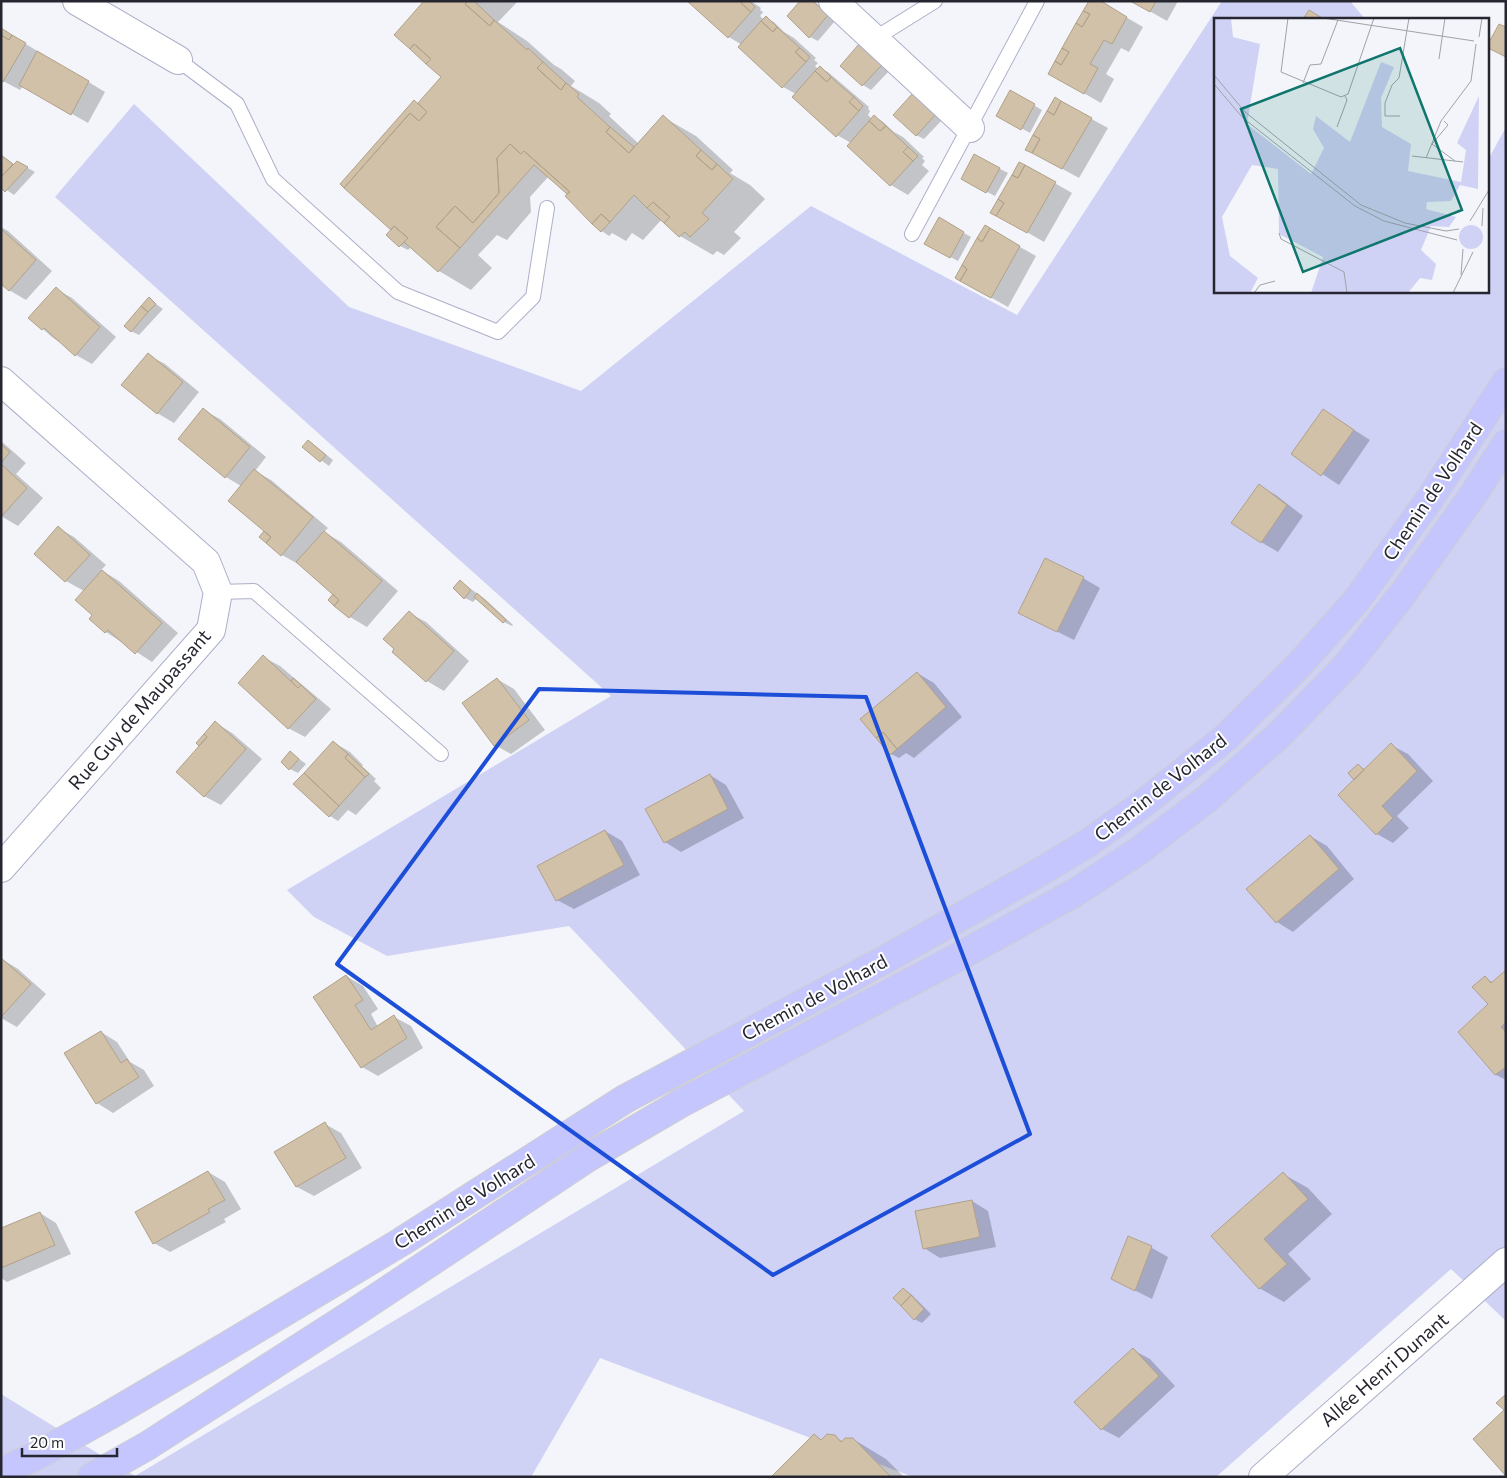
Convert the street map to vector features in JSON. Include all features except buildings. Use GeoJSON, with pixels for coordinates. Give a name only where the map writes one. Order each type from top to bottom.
{"type":"FeatureCollection","features":[{"type":"Feature","properties":{"kind":"main road","name":"Chemin de Volhard"},"geometry":{"type":"LineString","coordinates":[[1,1472],[36,1456],[108,1416],[401,1242],[624,1099],[884,960],[1040,872],[1088,843],[1144,803],[1224,739],[1298,666],[1356,601],[1429,500],[1506,382]]}},
{"type":"Feature","properties":{"kind":"main road","name":"Chemin de Volhard"},"geometry":{"type":"LineString","coordinates":[[92,1477],[147,1446],[341,1321],[587,1158],[681,1102],[962,955],[1076,892],[1137,852],[1208,798],[1280,735],[1346,665],[1408,587],[1473,495],[1506,444]]}},
{"type":"Feature","properties":{"kind":"street"},"geometry":{"type":"LineString","coordinates":[[77,1],[178,60]]}},
{"type":"Feature","properties":{"kind":"street"},"geometry":{"type":"LineString","coordinates":[[833,1],[970,128]]}},
{"type":"Feature","properties":{"kind":"street"},"geometry":{"type":"LineString","coordinates":[[1,382],[206,562],[218,592]]}},
{"type":"Feature","properties":{"kind":"street","name":"Rue Guy de Maupassant"},"geometry":{"type":"LineString","coordinates":[[1,868],[211,630],[218,592]]}},
{"type":"Feature","properties":{"kind":"street","name":"Allée Henri Dunant"},"geometry":{"type":"LineString","coordinates":[[1263,1477],[1506,1262]]}},
{"type":"Feature","properties":{"kind":"lane"},"geometry":{"type":"LineString","coordinates":[[853,1],[874,39],[935,1]]}},
{"type":"Feature","properties":{"kind":"lane"},"geometry":{"type":"LineString","coordinates":[[912,234],[1037,1]]}},
{"type":"Feature","properties":{"kind":"lane"},"geometry":{"type":"LineString","coordinates":[[178,60],[237,104],[273,179],[398,292],[498,332],[533,297],[547,208]]}},
{"type":"Feature","properties":{"kind":"lane"},"geometry":{"type":"LineString","coordinates":[[218,592],[254,591],[441,754]]}},
{"type":"Feature","properties":{"kind":"highlighted area"},"geometry":{"type":"Polygon","coordinates":[[[539,689],[866,697],[1030,1134],[773,1275],[337,964],[539,689]]]}},
{"type":"Feature","properties":{"kind":"shaded area"},"geometry":{"type":"Polygon","coordinates":[[[1222,1],[1350,1],[1364,18],[1214,18],[1214,292],[1490,292],[1490,156],[1506,127],[1506,1321],[1451,1269],[1216,1477],[913,1477],[600,1358],[531,1477],[1,1477],[1,1394],[135,1476],[744,1111],[569,926],[387,956],[314,917],[287,890],[611,696],[55,197],[134,104],[349,307],[581,391],[811,206],[1017,315],[1222,1]]]}}]}
